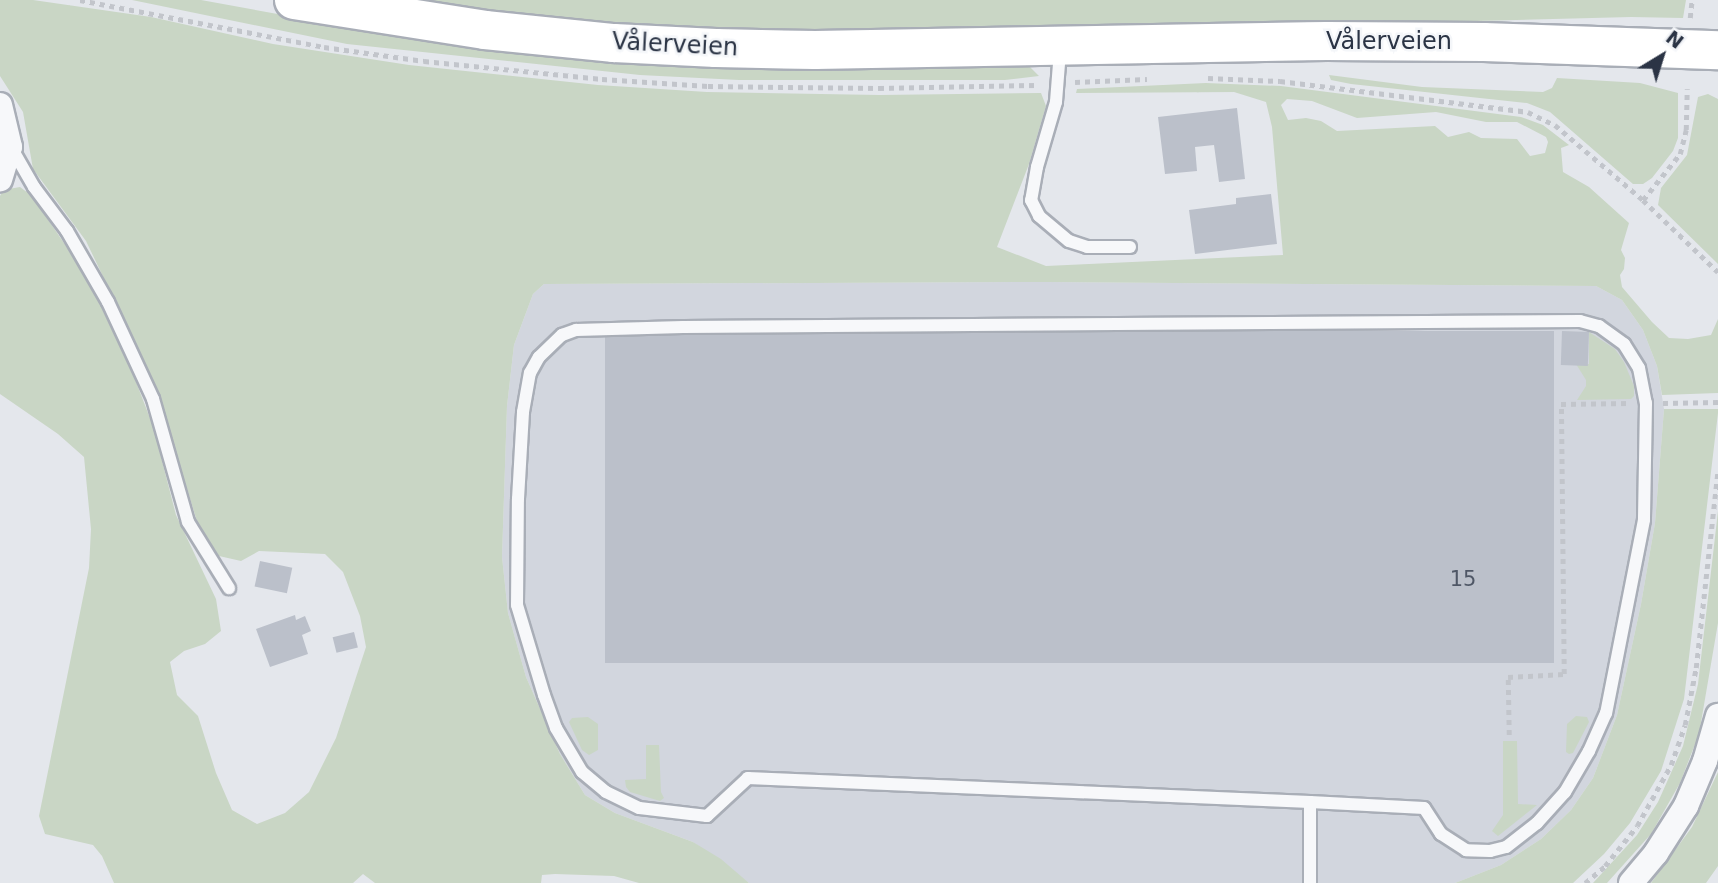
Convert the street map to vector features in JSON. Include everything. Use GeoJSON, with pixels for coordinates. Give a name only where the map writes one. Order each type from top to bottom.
{"type":"FeatureCollection","features":[{"type":"Feature","properties":{"kind":"main road","name":"Vålerveien"},"geometry":{"type":"LineString","coordinates":[[294,0],[485,30],[614,43],[815,50],[1340,41],[1484,42],[1702,56]]}},
{"type":"Feature","properties":{"kind":"street"},"geometry":{"type":"LineString","coordinates":[[0,105],[10,147],[0,180]]}},
{"type":"Feature","properties":{"kind":"street"},"geometry":{"type":"LineString","coordinates":[[1631,883],[1656,853],[1686,806],[1705,761],[1718,716]]}},
{"type":"Feature","properties":{"kind":"lane"},"geometry":{"type":"LineString","coordinates":[[1060,47],[1056,102],[1037,167],[1031,200],[1039,216],[1069,241],[1087,247],[1130,247]]}},
{"type":"Feature","properties":{"kind":"lane"},"geometry":{"type":"LineString","coordinates":[[10,147],[34,187],[79,250],[108,302],[153,399],[188,522],[229,588]]}},
{"type":"Feature","properties":{"kind":"lane"},"geometry":{"type":"LineString","coordinates":[[1580,321],[1599,326],[1624,344],[1639,368],[1646,403],[1644,520],[1606,713],[1589,751],[1565,792],[1538,823],[1506,847],[1490,851],[1466,849],[1441,834],[1424,808],[1310,803],[748,778],[707,816],[639,808],[606,792],[582,772],[556,728],[531,657],[517,605],[515,564],[523,412],[530,373],[539,357],[562,335],[576,330],[1580,321]]}},
{"type":"Feature","properties":{"kind":"lane"},"geometry":{"type":"LineString","coordinates":[[1310,803],[1310,883]]}},
{"type":"Feature","properties":{"kind":"path"},"geometry":{"type":"LineString","coordinates":[[1643,201],[1680,154],[1686,130],[1702,56],[1692,0]]}},
{"type":"Feature","properties":{"kind":"path"},"geometry":{"type":"LineString","coordinates":[[1542,116],[1643,201],[1718,272]]}},
{"type":"Feature","properties":{"kind":"path"},"geometry":{"type":"LineString","coordinates":[[1509,735],[1508,677],[1564,674],[1561,404],[1718,402]]}},
{"type":"Feature","properties":{"kind":"path"},"geometry":{"type":"LineString","coordinates":[[1585,883],[1605,866],[1637,826],[1671,765],[1685,725],[1697,654],[1718,469]]}},
{"type":"Feature","properties":{"kind":"shaded area"},"geometry":{"type":"Polygon","coordinates":[[[1046,282],[1596,286],[1622,300],[1643,330],[1657,366],[1664,409],[1655,523],[1617,715],[1593,778],[1571,810],[1541,839],[1501,865],[1455,883],[749,883],[693,842],[615,813],[585,795],[560,754],[526,677],[508,613],[502,557],[507,406],[514,345],[533,294],[544,284],[1046,282]]]}},
{"type":"Feature","properties":{"kind":"green space"},"geometry":{"type":"Polygon","coordinates":[[[0,0],[33,0],[151,17],[273,44],[409,65],[598,85],[707,92],[880,95],[1041,93],[1046,106],[1029,164],[997,247],[1046,266],[1283,255],[1272,127],[1266,102],[1234,92],[1076,93],[1077,89],[1206,83],[1281,86],[1521,117],[1543,125],[1569,145],[1561,148],[1563,172],[1589,187],[1629,223],[1621,250],[1625,258],[1624,269],[1620,275],[1622,287],[1652,322],[1669,338],[1688,339],[1711,335],[1718,319],[1718,393],[1662,395],[1657,366],[1643,330],[1622,300],[1596,286],[1046,282],[544,284],[533,294],[514,345],[507,406],[502,557],[508,613],[526,677],[560,754],[585,795],[615,813],[693,842],[721,859],[749,883],[639,883],[614,876],[555,874],[542,875],[541,883],[375,883],[363,874],[353,883],[114,883],[102,856],[93,845],[45,834],[39,816],[89,568],[91,529],[84,457],[58,434],[0,394],[0,196],[3,190],[20,187],[32,196],[66,246],[97,298],[133,374],[153,426],[176,515],[216,599],[221,631],[205,644],[184,651],[170,662],[177,695],[198,716],[216,773],[232,810],[257,824],[285,813],[309,792],[336,738],[366,647],[360,616],[343,572],[325,554],[259,551],[241,561],[219,556],[199,528],[156,387],[86,241],[33,169],[23,112],[0,76],[0,0]],[[1287,99],[1281,105],[1288,120],[1306,118],[1321,121],[1337,131],[1435,126],[1448,137],[1469,132],[1481,138],[1517,139],[1530,156],[1545,153],[1548,142],[1546,137],[1517,122],[1486,122],[1436,112],[1357,118],[1312,101],[1287,99]]]}},
{"type":"Feature","properties":{"kind":"green space"},"geometry":{"type":"Polygon","coordinates":[[[132,0],[201,0],[327,23],[1026,63],[1039,76],[1005,80],[739,80],[640,75],[347,44],[132,0]]]}},
{"type":"Feature","properties":{"kind":"green space"},"geometry":{"type":"Polygon","coordinates":[[[379,0],[1686,0],[1683,18],[1631,17],[1167,29],[665,32],[379,0]]]}},
{"type":"Feature","properties":{"kind":"green space"},"geometry":{"type":"Polygon","coordinates":[[[1329,75],[1422,87],[1543,92],[1552,88],[1557,78],[1640,83],[1678,93],[1678,138],[1673,151],[1652,178],[1643,184],[1633,184],[1550,112],[1527,103],[1351,84],[1331,80],[1329,75]]]}},
{"type":"Feature","properties":{"kind":"green space"},"geometry":{"type":"Polygon","coordinates":[[[1708,94],[1718,99],[1718,264],[1658,205],[1661,188],[1687,155],[1698,97],[1708,94]]]}},
{"type":"Feature","properties":{"kind":"green space"},"geometry":{"type":"Polygon","coordinates":[[[1589,332],[1615,349],[1624,362],[1634,386],[1634,396],[1631,399],[1577,400],[1586,386],[1586,380],[1576,364],[1589,364],[1589,332]]]}},
{"type":"Feature","properties":{"kind":"green space"},"geometry":{"type":"Polygon","coordinates":[[[1664,409],[1718,409],[1718,413],[1684,699],[1661,771],[1630,823],[1604,854],[1573,883],[1455,883],[1501,865],[1541,839],[1571,810],[1593,778],[1617,715],[1641,604],[1655,523],[1664,409]]]}},
{"type":"Feature","properties":{"kind":"green space"},"geometry":{"type":"Polygon","coordinates":[[[1718,511],[1718,623],[1699,734],[1680,783],[1651,834],[1607,883],[1593,883],[1637,835],[1658,802],[1683,746],[1698,684],[1718,511]]]}},
{"type":"Feature","properties":{"kind":"green space"},"geometry":{"type":"Polygon","coordinates":[[[1576,716],[1587,717],[1589,722],[1573,753],[1569,754],[1566,752],[1567,724],[1576,716]]]}},
{"type":"Feature","properties":{"kind":"green space"},"geometry":{"type":"Polygon","coordinates":[[[588,717],[598,724],[598,750],[589,755],[582,750],[569,722],[572,718],[588,717]]]}},
{"type":"Feature","properties":{"kind":"green space"},"geometry":{"type":"Polygon","coordinates":[[[1503,741],[1517,741],[1518,804],[1537,805],[1498,836],[1492,831],[1503,815],[1503,741]]]}},
{"type":"Feature","properties":{"kind":"green space"},"geometry":{"type":"Polygon","coordinates":[[[646,745],[659,745],[661,792],[664,798],[660,801],[630,792],[626,787],[625,780],[646,779],[646,745]]]}},
{"type":"Feature","properties":{"kind":"green space"},"geometry":{"type":"Polygon","coordinates":[[[1718,772],[1718,866],[1706,883],[1651,883],[1692,827],[1718,772]]]}},
{"type":"Feature","properties":{"kind":"building"},"geometry":{"type":"Polygon","coordinates":[[[1237,108],[1245,179],[1219,182],[1214,145],[1195,147],[1197,171],[1165,174],[1158,117],[1237,108]]]}},
{"type":"Feature","properties":{"kind":"building"},"geometry":{"type":"Polygon","coordinates":[[[1271,194],[1277,244],[1195,254],[1189,210],[1236,204],[1236,198],[1271,194]]]}},
{"type":"Feature","properties":{"kind":"building"},"geometry":{"type":"Polygon","coordinates":[[[605,331],[1554,331],[1554,663],[605,663],[605,331]]]}},
{"type":"Feature","properties":{"kind":"building"},"geometry":{"type":"Polygon","coordinates":[[[1562,331],[1589,332],[1588,366],[1561,365],[1562,331]]]}},
{"type":"Feature","properties":{"kind":"building"},"geometry":{"type":"Polygon","coordinates":[[[260,561],[292,568],[287,593],[255,586],[260,561]]]}},
{"type":"Feature","properties":{"kind":"building"},"geometry":{"type":"Polygon","coordinates":[[[295,615],[296,620],[305,616],[311,631],[302,635],[308,654],[270,667],[256,629],[295,615]]]}},
{"type":"Feature","properties":{"kind":"building"},"geometry":{"type":"Polygon","coordinates":[[[354,632],[358,648],[337,653],[333,637],[354,632]]]}}]}
